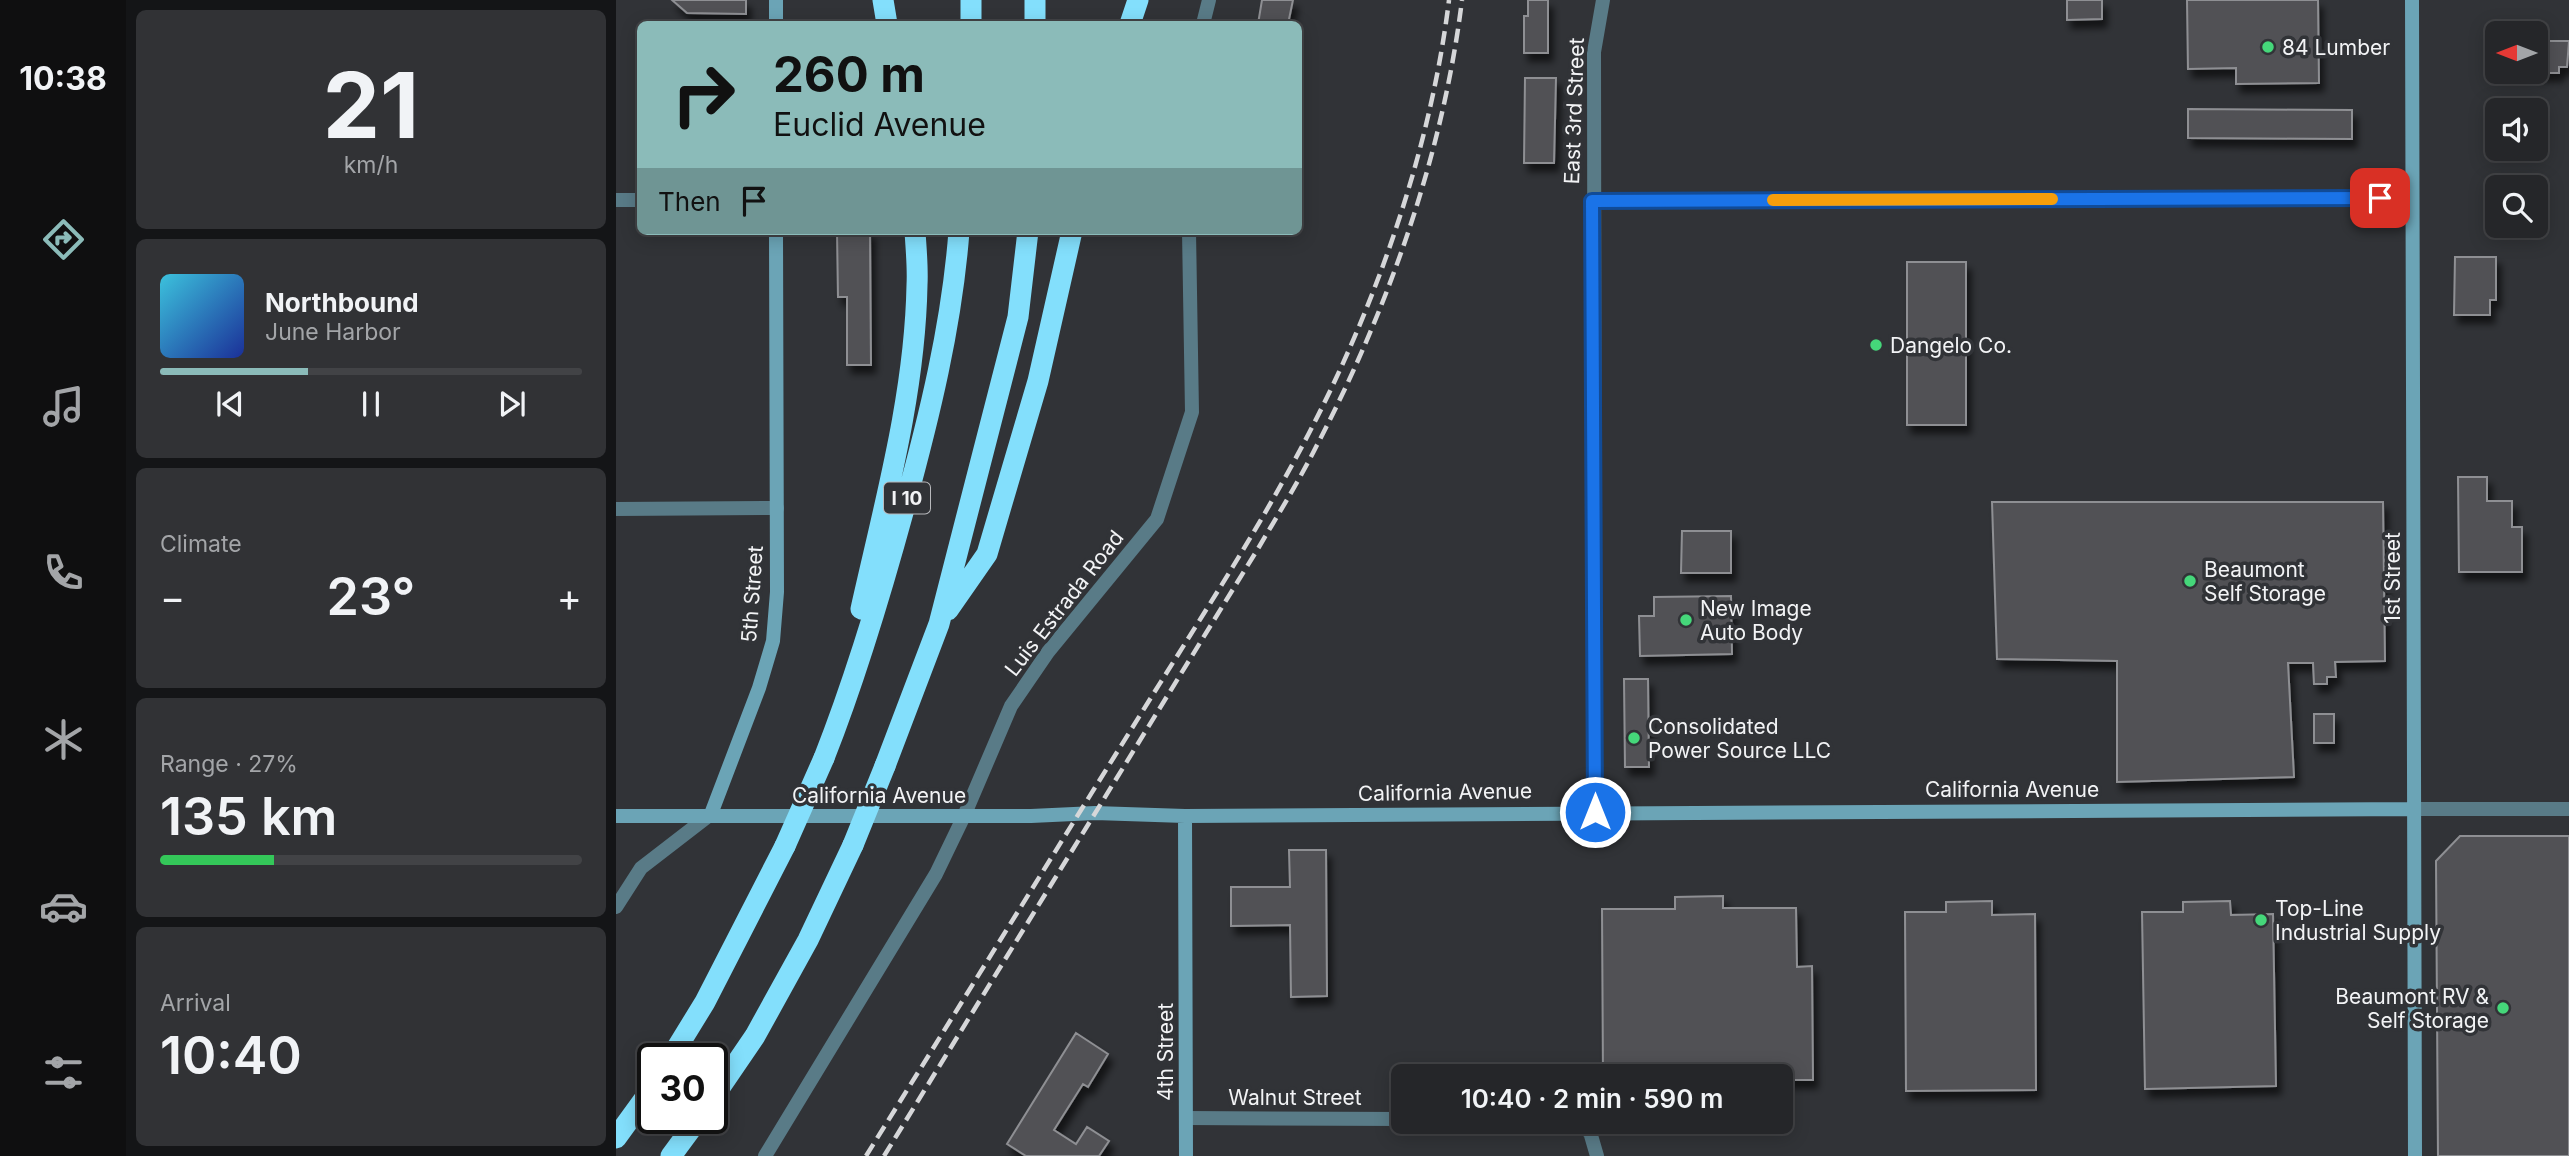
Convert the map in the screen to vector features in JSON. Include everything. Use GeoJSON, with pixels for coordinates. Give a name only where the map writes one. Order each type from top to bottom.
{"type":"FeatureCollection","features":[{"type":"Feature","properties":{"kind":"highway"},"geometry":{"type":"LineString","coordinates":[[883,0],[886,21]]}},
{"type":"Feature","properties":{"kind":"highway"},"geometry":{"type":"LineString","coordinates":[[971,0],[971,21]]}},
{"type":"Feature","properties":{"kind":"highway"},"geometry":{"type":"LineString","coordinates":[[1035,0],[1035,21]]}},
{"type":"Feature","properties":{"kind":"highway"},"geometry":{"type":"LineString","coordinates":[[1131,21],[1138,0]]}},
{"type":"Feature","properties":{"kind":"highway"},"geometry":{"type":"LineString","coordinates":[[835,730],[897,447],[909,374],[917,285],[915,235]]}},
{"type":"Feature","properties":{"kind":"highway","name":"I 10"},"geometry":{"type":"LineString","coordinates":[[680,1043],[705,1002],[785,846],[835,730],[866,638],[921,447],[946,334],[958,235]]}},
{"type":"Feature","properties":{"kind":"highway"},"geometry":{"type":"LineString","coordinates":[[728,1075],[762,1024],[808,940],[853,845],[939,624],[1018,317],[1028,235]]}},
{"type":"Feature","properties":{"kind":"highway"},"geometry":{"type":"LineString","coordinates":[[939,624],[987,554],[1038,381],[1071,235]]}},
{"type":"Feature","properties":{"kind":"highway"},"geometry":{"type":"LineString","coordinates":[[616,1138],[637,1109]]}},
{"type":"Feature","properties":{"kind":"highway"},"geometry":{"type":"LineString","coordinates":[[671,1156],[687,1134]]}},
{"type":"Feature","properties":{"kind":"street"},"geometry":{"type":"LineString","coordinates":[[776,0],[776,21]]}},
{"type":"Feature","properties":{"kind":"street"},"geometry":{"type":"LineString","coordinates":[[1204,21],[1209,0]]}},
{"type":"Feature","properties":{"kind":"street","name":"East 3rd Street"},"geometry":{"type":"LineString","coordinates":[[1595,812],[1592,201],[1594,52],[1603,0]]}},
{"type":"Feature","properties":{"kind":"street","name":"1st Street"},"geometry":{"type":"LineString","coordinates":[[2412,0],[2415,1156]]}},
{"type":"Feature","properties":{"kind":"street"},"geometry":{"type":"LineString","coordinates":[[1592,201],[2412,198]]}},
{"type":"Feature","properties":{"kind":"street"},"geometry":{"type":"LineString","coordinates":[[616,200],[637,200]]}},
{"type":"Feature","properties":{"kind":"street","name":"5th Street"},"geometry":{"type":"LineString","coordinates":[[711,814],[759,688],[773,641],[777,592],[776,235]]}},
{"type":"Feature","properties":{"kind":"street","name":"Luis Estrada Road"},"geometry":{"type":"LineString","coordinates":[[765,1156],[936,874],[964,816],[1010,706],[1048,652],[1157,519],[1192,412],[1189,235]]}},
{"type":"Feature","properties":{"kind":"street"},"geometry":{"type":"LineString","coordinates":[[616,509],[777,508]]}},
{"type":"Feature","properties":{"kind":"street","name":"California Avenue"},"geometry":{"type":"LineString","coordinates":[[616,816],[2569,809]]}},
{"type":"Feature","properties":{"kind":"street"},"geometry":{"type":"LineString","coordinates":[[616,907],[641,868],[711,814]]}},
{"type":"Feature","properties":{"kind":"street","name":"4th Street"},"geometry":{"type":"LineString","coordinates":[[1185,816],[1186,1156]]}},
{"type":"Feature","properties":{"kind":"street","name":"Walnut Street"},"geometry":{"type":"LineString","coordinates":[[1186,1118],[1391,1119]]}},
{"type":"Feature","properties":{"kind":"street"},"geometry":{"type":"LineString","coordinates":[[1591,1134],[1597,1156]]}},
{"type":"Feature","properties":{"kind":"building"},"geometry":{"type":"Polygon","coordinates":[[[672,0],[746,0],[746,14],[687,13],[672,0]]]}},
{"type":"Feature","properties":{"kind":"building"},"geometry":{"type":"Polygon","coordinates":[[[1262,0],[1293,0],[1289,21],[1258,21],[1262,0]]]}},
{"type":"Feature","properties":{"kind":"building"},"geometry":{"type":"Polygon","coordinates":[[[1528,0],[1548,0],[1548,53],[1524,53],[1524,16],[1528,16],[1528,0]]]}},
{"type":"Feature","properties":{"kind":"building"},"geometry":{"type":"Polygon","coordinates":[[[2067,0],[2102,0],[2102,19],[2067,20],[2067,0]]]}},
{"type":"Feature","properties":{"kind":"building"},"geometry":{"type":"Polygon","coordinates":[[[2187,0],[2318,0],[2319,83],[2236,84],[2236,68],[2188,69],[2187,0]]]}},
{"type":"Feature","properties":{"kind":"building"},"geometry":{"type":"Polygon","coordinates":[[[2548,41],[2569,41],[2567,67],[2559,67],[2559,73],[2548,73],[2548,41]]]}},
{"type":"Feature","properties":{"kind":"building"},"geometry":{"type":"Polygon","coordinates":[[[1525,78],[1556,78],[1554,163],[1524,163],[1525,78]]]}},
{"type":"Feature","properties":{"kind":"building"},"geometry":{"type":"Polygon","coordinates":[[[2188,109],[2352,110],[2352,139],[2188,138],[2188,109]]]}},
{"type":"Feature","properties":{"kind":"building"},"geometry":{"type":"Polygon","coordinates":[[[837,235],[870,235],[871,365],[847,365],[847,297],[838,297],[837,235]]]}},
{"type":"Feature","properties":{"kind":"building"},"geometry":{"type":"Polygon","coordinates":[[[2455,257],[2496,257],[2496,300],[2490,300],[2490,315],[2454,315],[2455,257]]]}},
{"type":"Feature","properties":{"kind":"building"},"geometry":{"type":"Polygon","coordinates":[[[1907,262],[1966,262],[1966,425],[1907,425],[1907,262]]]}},
{"type":"Feature","properties":{"kind":"building"},"geometry":{"type":"Polygon","coordinates":[[[2458,477],[2487,477],[2487,501],[2512,501],[2512,527],[2522,527],[2522,572],[2459,572],[2458,477]]]}},
{"type":"Feature","properties":{"kind":"building","name":"Beaumont Self Storage"},"geometry":{"type":"Polygon","coordinates":[[[1992,502],[2383,502],[2385,661],[2335,662],[2336,677],[2327,677],[2327,684],[2314,684],[2313,663],[2288,663],[2294,777],[2117,782],[2117,661],[1997,659],[1992,502]]]}},
{"type":"Feature","properties":{"kind":"building"},"geometry":{"type":"Polygon","coordinates":[[[1682,531],[1731,531],[1731,573],[1681,573],[1682,531]]]}},
{"type":"Feature","properties":{"kind":"building"},"geometry":{"type":"Polygon","coordinates":[[[1731,596],[1732,654],[1640,656],[1639,616],[1654,616],[1654,597],[1731,596]]]}},
{"type":"Feature","properties":{"kind":"building"},"geometry":{"type":"Polygon","coordinates":[[[1624,679],[1648,679],[1649,767],[1625,767],[1624,679]]]}},
{"type":"Feature","properties":{"kind":"building"},"geometry":{"type":"Polygon","coordinates":[[[2314,714],[2334,714],[2334,743],[2314,743],[2314,714]]]}},
{"type":"Feature","properties":{"kind":"building","name":"Beaumont RV & Self Storage"},"geometry":{"type":"Polygon","coordinates":[[[2460,836],[2569,836],[2569,1156],[2438,1156],[2436,861],[2460,836]]]}},
{"type":"Feature","properties":{"kind":"building"},"geometry":{"type":"Polygon","coordinates":[[[1289,850],[1326,850],[1327,996],[1291,997],[1290,925],[1231,926],[1231,887],[1290,887],[1289,850]]]}},
{"type":"Feature","properties":{"kind":"building"},"geometry":{"type":"Polygon","coordinates":[[[1723,896],[1723,908],[1796,908],[1797,967],[1812,966],[1813,1080],[1793,1080],[1793,1064],[1603,1064],[1602,909],[1675,909],[1675,897],[1723,896]]]}},
{"type":"Feature","properties":{"kind":"building"},"geometry":{"type":"Polygon","coordinates":[[[1992,901],[1992,915],[2035,914],[2036,1090],[1906,1091],[1905,912],[1946,912],[1946,902],[1992,901]]]}},
{"type":"Feature","properties":{"kind":"building"},"geometry":{"type":"Polygon","coordinates":[[[2230,901],[2231,915],[2273,914],[2276,1086],[2145,1089],[2142,912],[2183,912],[2183,902],[2230,901]]]}},
{"type":"Feature","properties":{"kind":"building"},"geometry":{"type":"Polygon","coordinates":[[[1076,1033],[1108,1054],[1088,1087],[1083,1084],[1054,1130],[1076,1144],[1087,1127],[1109,1141],[1099,1156],[1026,1156],[1007,1144],[1076,1033]]]}},
{"type":"Feature","properties":{"kind":"railway"},"geometry":{"type":"LineString","coordinates":[[866,1156],[1222,585],[1308,435],[1357,332],[1398,224],[1429,112],[1449,0]]}},
{"type":"Feature","properties":{"kind":"railway"},"geometry":{"type":"LineString","coordinates":[[884,1156],[1259,547],[1317,445],[1367,339],[1409,228],[1441,115],[1462,0]]}},
{"type":"Feature","properties":{"kind":"slow traffic"},"geometry":{"type":"LineString","coordinates":[[1773,200],[2052,199]]}},
{"type":"Feature","properties":{"kind":"place","name":"84 Lumber"},"geometry":{"type":"Point","coordinates":[2268,47]}},
{"type":"Feature","properties":{"kind":"place","name":"Dangelo Co."},"geometry":{"type":"Point","coordinates":[1876,345]}},
{"type":"Feature","properties":{"kind":"place","name":"Beaumont Self Storage"},"geometry":{"type":"Point","coordinates":[2190,581]}},
{"type":"Feature","properties":{"kind":"place","name":"New Image Auto Body"},"geometry":{"type":"Point","coordinates":[1686,620]}},
{"type":"Feature","properties":{"kind":"place","name":"Consolidated Power Source LLC"},"geometry":{"type":"Point","coordinates":[1634,738]}},
{"type":"Feature","properties":{"kind":"place","name":"Top-Line Industrial Supply"},"geometry":{"type":"Point","coordinates":[2261,920]}},
{"type":"Feature","properties":{"kind":"place","name":"Beaumont RV & Self Storage"},"geometry":{"type":"Point","coordinates":[2503,1008]}},
{"type":"Feature","properties":{"kind":"route"},"geometry":{"type":"LineString","coordinates":[[1595,812],[1592,201],[2380,198]]}}]}
